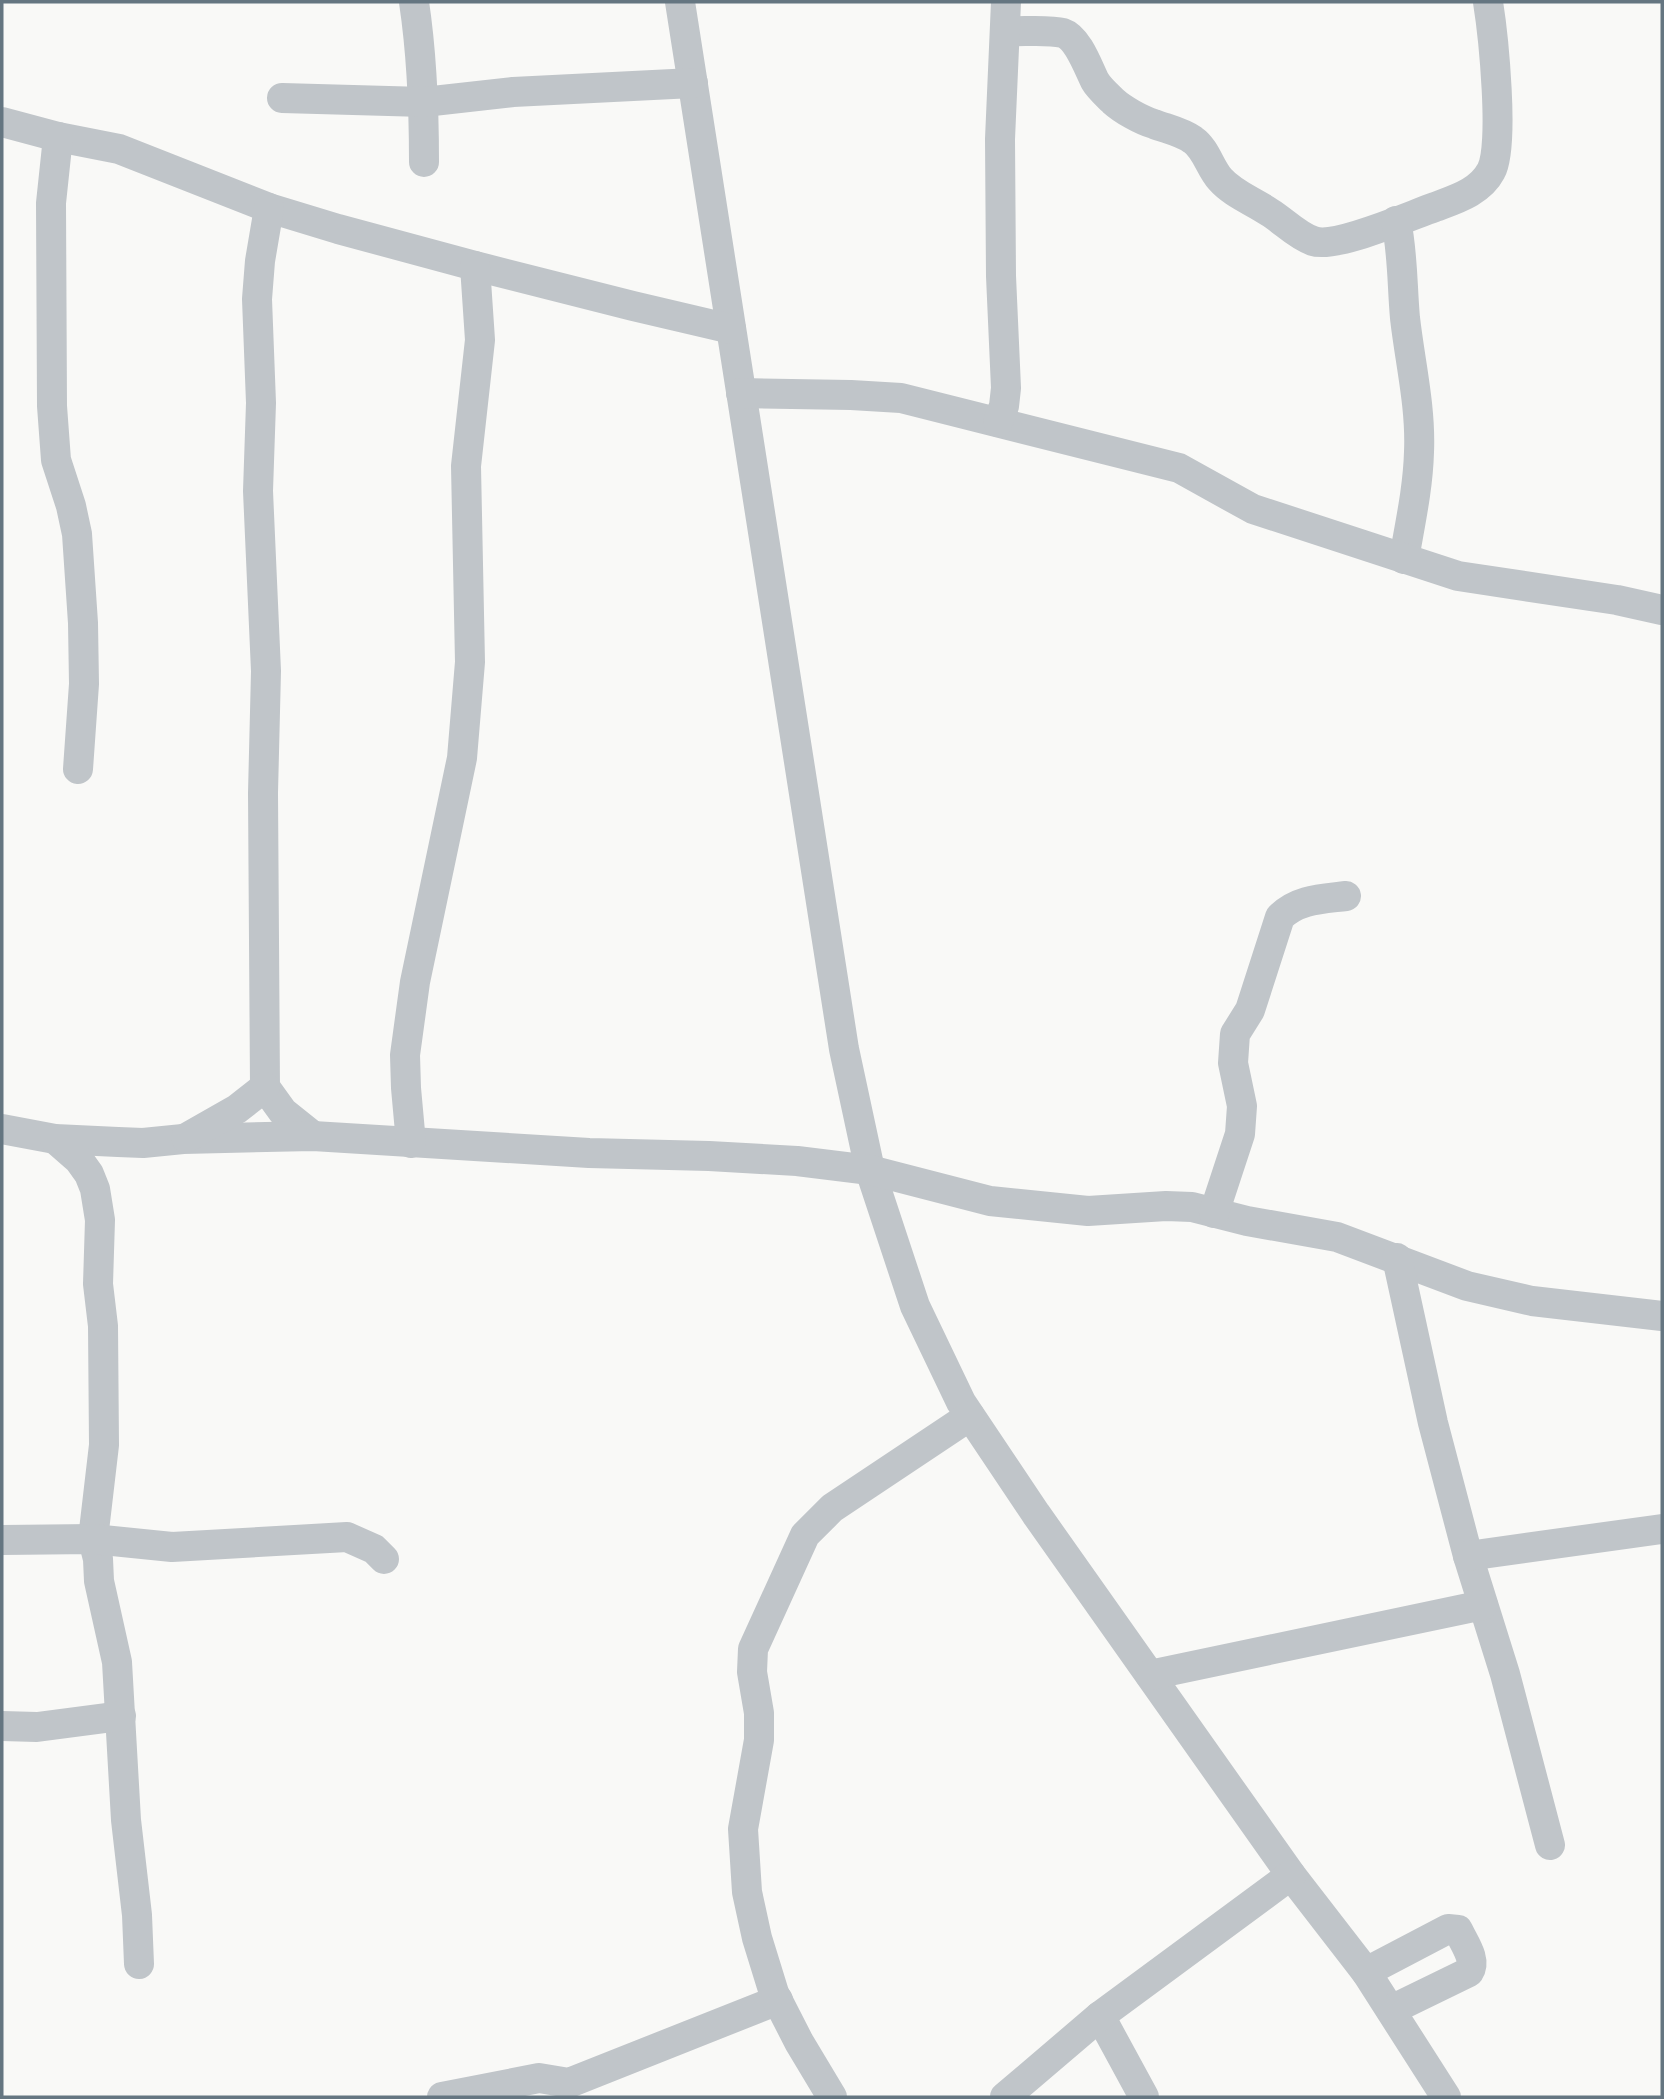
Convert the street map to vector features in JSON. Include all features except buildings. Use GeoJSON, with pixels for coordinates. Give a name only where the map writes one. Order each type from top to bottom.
{"type":"FeatureCollection","features":[{"type":"Feature","properties":{"kind":"street"},"geometry":{"type":"LineString","coordinates":[[414,2],[424,102],[424,162]]}},
{"type":"Feature","properties":{"kind":"street"},"geometry":{"type":"LineString","coordinates":[[680,2],[844,1049],[870,1170],[915,1306],[970,1416],[1291,1875],[1366,1972],[1446,2097]]}},
{"type":"Feature","properties":{"kind":"street"},"geometry":{"type":"LineString","coordinates":[[998,422],[1004,406],[1006,388],[1001,276],[1000,153],[1006,2]]}},
{"type":"Feature","properties":{"kind":"street"},"geometry":{"type":"LineString","coordinates":[[1005,31],[1060,32],[1070,36],[1096,83],[1115,103],[1150,123],[1176,131],[1195,141],[1220,180],[1240,195],[1270,212],[1300,235],[1315,242],[1331,242],[1471,193],[1493,169],[1497,118],[1488,2]]}},
{"type":"Feature","properties":{"kind":"street"},"geometry":{"type":"LineString","coordinates":[[282,98],[424,102],[513,92],[693,83]]}},
{"type":"Feature","properties":{"kind":"street"},"geometry":{"type":"LineString","coordinates":[[2,122],[119,149],[269,208],[475,266],[731,329]]}},
{"type":"Feature","properties":{"kind":"street"},"geometry":{"type":"LineString","coordinates":[[58,137],[51,203],[52,406],[56,460],[77,534],[83,610],[84,684],[78,769]]}},
{"type":"Feature","properties":{"kind":"street"},"geometry":{"type":"LineString","coordinates":[[269,208],[257,299],[261,403],[258,491],[266,671],[263,793],[265,1087],[283,1112],[313,1136]]}},
{"type":"Feature","properties":{"kind":"street"},"geometry":{"type":"LineString","coordinates":[[1396,221],[1402,247],[1405,316],[1417,406],[1419,451],[1415,496],[1404,559]]}},
{"type":"Feature","properties":{"kind":"street"},"geometry":{"type":"LineString","coordinates":[[411,1143],[405,1055],[415,982],[463,758],[470,662],[466,466],[480,340],[475,266]]}},
{"type":"Feature","properties":{"kind":"street"},"geometry":{"type":"LineString","coordinates":[[741,393],[901,398],[1179,468],[1254,509],[1458,576],[1617,600],[1662,610]]}},
{"type":"Feature","properties":{"kind":"street"},"geometry":{"type":"LineString","coordinates":[[1214,1213],[1240,1134],[1242,1106],[1233,1063],[1235,1034],[1250,1010],[1280,917],[1289,908],[1307,901],[1346,896]]}},
{"type":"Feature","properties":{"kind":"street"},"geometry":{"type":"LineString","coordinates":[[183,1139],[236,1109],[265,1087]]}},
{"type":"Feature","properties":{"kind":"street"},"geometry":{"type":"LineString","coordinates":[[2,1129],[55,1139],[118,1142],[313,1136],[589,1153],[797,1161],[870,1170],[990,1201],[1088,1211],[1192,1207],[1247,1221],[1337,1237],[1466,1286],[1532,1301],[1662,1316]]}},
{"type":"Feature","properties":{"kind":"street"},"geometry":{"type":"LineString","coordinates":[[55,1139],[79,1160],[89,1174],[95,1189],[100,1220],[98,1284],[103,1326],[104,1445],[93,1539],[98,1559],[99,1581],[117,1662],[126,1821],[137,1915],[139,1964]]}},
{"type":"Feature","properties":{"kind":"street"},"geometry":{"type":"LineString","coordinates":[[95,1189],[118,1142]]}},
{"type":"Feature","properties":{"kind":"street"},"geometry":{"type":"LineString","coordinates":[[1396,1258],[1433,1423],[1468,1556],[1505,1674],[1550,1846]]}},
{"type":"Feature","properties":{"kind":"street"},"geometry":{"type":"LineString","coordinates":[[832,2097],[778,2000],[757,1938],[747,1892],[743,1829],[759,1740],[759,1713],[752,1672],[753,1648],[806,1535],[832,1508],[970,1416]]}},
{"type":"Feature","properties":{"kind":"street"},"geometry":{"type":"LineString","coordinates":[[1468,1556],[1662,1530]]}},
{"type":"Feature","properties":{"kind":"street"},"geometry":{"type":"LineString","coordinates":[[2,1540],[93,1539],[173,1547],[347,1537],[374,1549],[384,1559]]}},
{"type":"Feature","properties":{"kind":"street"},"geometry":{"type":"LineString","coordinates":[[1150,1675],[1483,1605]]}},
{"type":"Feature","properties":{"kind":"street"},"geometry":{"type":"LineString","coordinates":[[2,1726],[37,1727],[121,1716]]}},
{"type":"Feature","properties":{"kind":"street"},"geometry":{"type":"LineString","coordinates":[[1005,2097],[1100,2016],[1291,1875]]}},
{"type":"Feature","properties":{"kind":"street"},"geometry":{"type":"LineString","coordinates":[[1366,1972],[1448,1929],[1458,1930],[1472,1961],[1469,1972],[1391,2010]]}},
{"type":"Feature","properties":{"kind":"street"},"geometry":{"type":"LineString","coordinates":[[442,2097],[539,2078],[569,2083],[778,2000]]}},
{"type":"Feature","properties":{"kind":"street"},"geometry":{"type":"LineString","coordinates":[[1100,2016],[1144,2097]]}}]}
